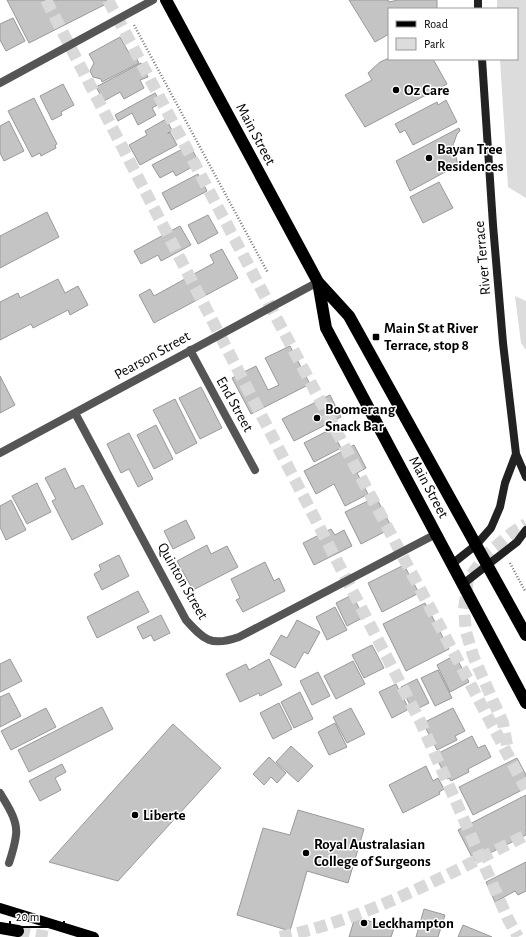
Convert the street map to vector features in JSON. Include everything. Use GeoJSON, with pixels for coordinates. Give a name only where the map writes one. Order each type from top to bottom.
{"type":"FeatureCollection","features":[{"type":"Feature","properties":{"kind":"highway","name":"Main Street"},"geometry":{"type":"LineString","coordinates":[[166,0],[318,282],[350,316],[526,635]]}},
{"type":"Feature","properties":{"kind":"highway","name":"Main Street"},"geometry":{"type":"LineString","coordinates":[[318,282],[326,328],[526,703]]}},
{"type":"Feature","properties":{"kind":"highway"},"geometry":{"type":"LineString","coordinates":[[0,928],[18,931]]}},
{"type":"Feature","properties":{"kind":"main road","name":"River Terrace"},"geometry":{"type":"LineString","coordinates":[[482,60],[502,327],[516,454],[526,477]]}},
{"type":"Feature","properties":{"kind":"main road","name":"River Terrace"},"geometry":{"type":"LineString","coordinates":[[452,564],[476,545],[491,528],[496,519],[503,497],[505,483],[516,454]]}},
{"type":"Feature","properties":{"kind":"main road"},"geometry":{"type":"LineString","coordinates":[[463,584],[517,542],[526,530]]}},
{"type":"Feature","properties":{"kind":"main road"},"geometry":{"type":"LineString","coordinates":[[0,908],[94,937]]}},
{"type":"Feature","properties":{"kind":"street"},"geometry":{"type":"LineString","coordinates":[[0,83],[153,0]]}},
{"type":"Feature","properties":{"kind":"street","name":"Pearson Street"},"geometry":{"type":"LineString","coordinates":[[0,453],[318,282]]}},
{"type":"Feature","properties":{"kind":"street","name":"End Street"},"geometry":{"type":"LineString","coordinates":[[190,350],[255,470]]}},
{"type":"Feature","properties":{"kind":"street","name":"Quinton Street"},"geometry":{"type":"LineString","coordinates":[[75,413],[186,620],[197,633],[208,640],[224,642],[239,637],[436,534]]}},
{"type":"Feature","properties":{"kind":"street"},"geometry":{"type":"LineString","coordinates":[[0,793],[14,819],[16,826],[16,834],[9,863]]}},
{"type":"Feature","properties":{"kind":"path"},"geometry":{"type":"LineString","coordinates":[[127,13],[268,273]]}},
{"type":"Feature","properties":{"kind":"path"},"geometry":{"type":"LineString","coordinates":[[510,563],[524,591]]}},
{"type":"Feature","properties":{"kind":"green space"},"geometry":{"type":"Polygon","coordinates":[[[497,0],[526,0],[526,198],[508,187],[500,60],[518,60],[518,8],[497,8],[497,0]]]}},
{"type":"Feature","properties":{"kind":"green space"},"geometry":{"type":"Polygon","coordinates":[[[515,296],[526,301],[526,350],[521,343],[515,296]]]}},
{"type":"Feature","properties":{"kind":"building"},"geometry":{"type":"Polygon","coordinates":[[[7,0],[107,0],[106,4],[29,43],[7,0]]]}},
{"type":"Feature","properties":{"kind":"building"},"geometry":{"type":"Polygon","coordinates":[[[349,0],[388,0],[389,2],[398,0],[437,0],[437,8],[388,8],[388,35],[375,42],[349,0]]]}},
{"type":"Feature","properties":{"kind":"building"},"geometry":{"type":"Polygon","coordinates":[[[13,18],[25,41],[6,51],[0,40],[0,24],[13,18]]]}},
{"type":"Feature","properties":{"kind":"building"},"geometry":{"type":"Polygon","coordinates":[[[120,37],[129,53],[132,51],[139,63],[102,82],[101,79],[93,77],[90,71],[94,63],[89,54],[120,37]]]}},
{"type":"Feature","properties":{"kind":"building","name":"Oz Care"},"geometry":{"type":"Polygon","coordinates":[[[388,58],[388,60],[434,60],[447,84],[365,127],[345,95],[372,80],[368,73],[380,62],[388,58]]]}},
{"type":"Feature","properties":{"kind":"building"},"geometry":{"type":"Polygon","coordinates":[[[141,63],[148,77],[140,80],[144,88],[124,99],[120,92],[104,101],[96,87],[141,63]]]}},
{"type":"Feature","properties":{"kind":"building"},"geometry":{"type":"Polygon","coordinates":[[[63,84],[74,105],[61,112],[62,115],[52,120],[40,96],[63,84]]]}},
{"type":"Feature","properties":{"kind":"building"},"geometry":{"type":"Polygon","coordinates":[[[155,93],[161,103],[152,108],[156,115],[138,125],[132,113],[118,121],[115,115],[155,93]]]}},
{"type":"Feature","properties":{"kind":"building"},"geometry":{"type":"Polygon","coordinates":[[[34,98],[57,144],[55,145],[56,148],[41,156],[40,153],[32,157],[8,111],[34,98]]]}},
{"type":"Feature","properties":{"kind":"building"},"geometry":{"type":"Polygon","coordinates":[[[446,100],[457,122],[413,145],[405,130],[400,133],[395,124],[437,102],[438,105],[446,100]]]}},
{"type":"Feature","properties":{"kind":"building"},"geometry":{"type":"Polygon","coordinates":[[[166,119],[172,130],[168,133],[168,134],[170,132],[177,145],[140,165],[129,145],[147,135],[145,131],[166,119]]]}},
{"type":"Feature","properties":{"kind":"building"},"geometry":{"type":"Polygon","coordinates":[[[9,121],[24,151],[4,161],[0,153],[0,126],[9,121]]]}},
{"type":"Feature","properties":{"kind":"building","name":"Bayan Tree Residences"},"geometry":{"type":"Polygon","coordinates":[[[459,128],[460,131],[457,134],[453,145],[458,165],[410,191],[396,161],[459,128]]]}},
{"type":"Feature","properties":{"kind":"building"},"geometry":{"type":"Polygon","coordinates":[[[190,145],[199,163],[176,176],[173,171],[160,178],[152,165],[190,145]]]}},
{"type":"Feature","properties":{"kind":"building"},"geometry":{"type":"Polygon","coordinates":[[[198,174],[207,191],[171,210],[162,193],[198,174]]]}},
{"type":"Feature","properties":{"kind":"building"},"geometry":{"type":"Polygon","coordinates":[[[439,182],[453,208],[423,223],[410,197],[439,182]]]}},
{"type":"Feature","properties":{"kind":"building"},"geometry":{"type":"Polygon","coordinates":[[[47,212],[59,237],[0,268],[0,236],[47,212]]]}},
{"type":"Feature","properties":{"kind":"building"},"geometry":{"type":"Polygon","coordinates":[[[208,215],[218,233],[198,244],[188,225],[208,215]]]}},
{"type":"Feature","properties":{"kind":"building"},"geometry":{"type":"Polygon","coordinates":[[[180,226],[191,245],[161,261],[158,255],[141,264],[134,251],[180,226]]]}},
{"type":"Feature","properties":{"kind":"building"},"geometry":{"type":"Polygon","coordinates":[[[222,249],[238,278],[154,323],[139,295],[150,289],[154,296],[214,263],[210,255],[222,249]]]}},
{"type":"Feature","properties":{"kind":"building"},"geometry":{"type":"Polygon","coordinates":[[[58,279],[65,293],[78,286],[88,305],[70,315],[68,310],[33,328],[31,324],[0,340],[0,302],[18,293],[20,298],[58,279]]]}},
{"type":"Feature","properties":{"kind":"building"},"geometry":{"type":"Polygon","coordinates":[[[290,346],[310,384],[251,414],[232,378],[256,366],[268,390],[279,385],[265,358],[290,346]]]}},
{"type":"Feature","properties":{"kind":"building"},"geometry":{"type":"Polygon","coordinates":[[[0,376],[15,405],[0,413],[0,376]]]}},
{"type":"Feature","properties":{"kind":"building"},"geometry":{"type":"Polygon","coordinates":[[[201,387],[222,428],[200,439],[179,398],[201,387]]]}},
{"type":"Feature","properties":{"kind":"building"},"geometry":{"type":"Polygon","coordinates":[[[330,395],[341,417],[294,441],[282,419],[330,395]]]}},
{"type":"Feature","properties":{"kind":"building"},"geometry":{"type":"Polygon","coordinates":[[[175,399],[197,443],[176,454],[153,410],[175,399]]]}},
{"type":"Feature","properties":{"kind":"building"},"geometry":{"type":"Polygon","coordinates":[[[156,425],[173,459],[154,469],[137,435],[156,425]]]}},
{"type":"Feature","properties":{"kind":"building"},"geometry":{"type":"Polygon","coordinates":[[[331,429],[341,448],[314,462],[304,443],[331,429]]]}},
{"type":"Feature","properties":{"kind":"building"},"geometry":{"type":"Polygon","coordinates":[[[129,433],[153,479],[138,487],[129,469],[121,473],[107,444],[129,433]]]}},
{"type":"Feature","properties":{"kind":"building"},"geometry":{"type":"Polygon","coordinates":[[[354,445],[366,468],[357,473],[368,494],[345,506],[334,484],[316,494],[304,471],[354,445]]]}},
{"type":"Feature","properties":{"kind":"building"},"geometry":{"type":"Polygon","coordinates":[[[65,468],[75,489],[83,485],[103,524],[72,540],[52,501],[56,499],[45,478],[65,468]]]}},
{"type":"Feature","properties":{"kind":"building"},"geometry":{"type":"Polygon","coordinates":[[[37,483],[51,512],[27,524],[12,496],[37,483]]]}},
{"type":"Feature","properties":{"kind":"building"},"geometry":{"type":"Polygon","coordinates":[[[376,497],[392,528],[361,544],[345,512],[376,497]]]}},
{"type":"Feature","properties":{"kind":"building"},"geometry":{"type":"Polygon","coordinates":[[[11,500],[26,530],[6,540],[0,527],[0,506],[11,500]]]}},
{"type":"Feature","properties":{"kind":"building"},"geometry":{"type":"Polygon","coordinates":[[[186,520],[195,538],[173,549],[164,531],[186,520]]]}},
{"type":"Feature","properties":{"kind":"building"},"geometry":{"type":"Polygon","coordinates":[[[331,529],[335,535],[344,530],[352,546],[314,565],[303,543],[331,529]]]}},
{"type":"Feature","properties":{"kind":"building"},"geometry":{"type":"Polygon","coordinates":[[[207,545],[211,554],[227,546],[238,567],[193,590],[177,561],[207,545]]]}},
{"type":"Feature","properties":{"kind":"building"},"geometry":{"type":"Polygon","coordinates":[[[119,555],[129,576],[102,590],[94,574],[101,570],[99,565],[119,555]]]}},
{"type":"Feature","properties":{"kind":"building"},"geometry":{"type":"Polygon","coordinates":[[[265,562],[274,581],[279,578],[285,591],[243,612],[236,600],[240,598],[231,579],[265,562]]]}},
{"type":"Feature","properties":{"kind":"building"},"geometry":{"type":"Polygon","coordinates":[[[404,565],[419,593],[382,612],[368,583],[404,565]]]}},
{"type":"Feature","properties":{"kind":"building"},"geometry":{"type":"Polygon","coordinates":[[[138,591],[149,612],[97,638],[87,617],[138,591]]]}},
{"type":"Feature","properties":{"kind":"building"},"geometry":{"type":"Polygon","coordinates":[[[352,595],[364,617],[347,626],[336,603],[352,595]]]}},
{"type":"Feature","properties":{"kind":"building"},"geometry":{"type":"Polygon","coordinates":[[[425,603],[449,649],[406,671],[383,624],[425,603]]]}},
{"type":"Feature","properties":{"kind":"building"},"geometry":{"type":"Polygon","coordinates":[[[335,607],[347,630],[327,640],[316,617],[335,607]]]}},
{"type":"Feature","properties":{"kind":"building"},"geometry":{"type":"Polygon","coordinates":[[[161,615],[170,633],[154,641],[151,635],[143,639],[137,627],[161,615]]]}},
{"type":"Feature","properties":{"kind":"building"},"geometry":{"type":"Polygon","coordinates":[[[297,620],[320,632],[308,654],[304,652],[295,668],[270,654],[281,635],[287,638],[297,620]]]}},
{"type":"Feature","properties":{"kind":"building"},"geometry":{"type":"Polygon","coordinates":[[[372,645],[384,668],[364,678],[352,655],[372,645]]]}},
{"type":"Feature","properties":{"kind":"building"},"geometry":{"type":"Polygon","coordinates":[[[455,655],[469,682],[450,692],[437,665],[455,655]]]}},
{"type":"Feature","properties":{"kind":"building"},"geometry":{"type":"Polygon","coordinates":[[[10,659],[22,681],[0,692],[0,664],[10,659]]]}},
{"type":"Feature","properties":{"kind":"building"},"geometry":{"type":"Polygon","coordinates":[[[269,659],[282,685],[260,696],[259,693],[240,702],[226,674],[246,664],[249,670],[269,659]]]}},
{"type":"Feature","properties":{"kind":"building"},"geometry":{"type":"Polygon","coordinates":[[[353,661],[365,684],[336,699],[324,676],[353,661]]]}},
{"type":"Feature","properties":{"kind":"building"},"geometry":{"type":"Polygon","coordinates":[[[438,670],[452,698],[435,706],[421,678],[438,670]]]}},
{"type":"Feature","properties":{"kind":"building"},"geometry":{"type":"Polygon","coordinates":[[[318,672],[330,696],[312,705],[300,681],[318,672]]]}},
{"type":"Feature","properties":{"kind":"building"},"geometry":{"type":"Polygon","coordinates":[[[417,679],[429,703],[413,711],[401,687],[417,679]]]}},
{"type":"Feature","properties":{"kind":"building"},"geometry":{"type":"Polygon","coordinates":[[[396,684],[409,709],[392,718],[379,692],[396,684]]]}},
{"type":"Feature","properties":{"kind":"building"},"geometry":{"type":"Polygon","coordinates":[[[300,692],[313,719],[294,728],[281,702],[300,692]]]}},
{"type":"Feature","properties":{"kind":"building"},"geometry":{"type":"Polygon","coordinates":[[[9,693],[21,716],[0,727],[0,697],[9,693]]]}},
{"type":"Feature","properties":{"kind":"building"},"geometry":{"type":"Polygon","coordinates":[[[279,703],[292,729],[273,739],[260,713],[279,703]]]}},
{"type":"Feature","properties":{"kind":"building"},"geometry":{"type":"Polygon","coordinates":[[[102,707],[113,729],[29,772],[18,750],[102,707]]]}},
{"type":"Feature","properties":{"kind":"building"},"geometry":{"type":"Polygon","coordinates":[[[46,708],[56,727],[11,750],[1,731],[46,708]]]}},
{"type":"Feature","properties":{"kind":"building"},"geometry":{"type":"Polygon","coordinates":[[[351,708],[365,734],[347,743],[333,717],[351,708]]]}},
{"type":"Feature","properties":{"kind":"building"},"geometry":{"type":"Polygon","coordinates":[[[453,708],[465,731],[455,736],[457,740],[437,750],[423,723],[453,708]]]}},
{"type":"Feature","properties":{"kind":"building"},"geometry":{"type":"Polygon","coordinates":[[[335,723],[347,747],[329,755],[318,732],[335,723]]]}},
{"type":"Feature","properties":{"kind":"building","name":"Liberte"},"geometry":{"type":"Polygon","coordinates":[[[173,724],[221,768],[118,881],[49,862],[173,724]]]}},
{"type":"Feature","properties":{"kind":"building"},"geometry":{"type":"Polygon","coordinates":[[[472,736],[478,748],[485,745],[491,757],[468,769],[469,772],[451,781],[449,778],[447,779],[435,755],[472,736]]]}},
{"type":"Feature","properties":{"kind":"building"},"geometry":{"type":"Polygon","coordinates":[[[291,746],[313,766],[298,782],[276,762],[291,746]]]}},
{"type":"Feature","properties":{"kind":"building"},"geometry":{"type":"Polygon","coordinates":[[[269,757],[286,773],[277,783],[271,777],[264,785],[253,774],[269,757]]]}},
{"type":"Feature","properties":{"kind":"building"},"geometry":{"type":"Polygon","coordinates":[[[517,758],[526,775],[526,788],[473,815],[459,787],[517,758]]]}},
{"type":"Feature","properties":{"kind":"building"},"geometry":{"type":"Polygon","coordinates":[[[62,764],[66,772],[55,778],[61,790],[40,801],[29,781],[62,764]]]}},
{"type":"Feature","properties":{"kind":"building"},"geometry":{"type":"Polygon","coordinates":[[[426,766],[433,781],[438,778],[444,789],[439,792],[440,794],[403,813],[389,785],[426,766]]]}},
{"type":"Feature","properties":{"kind":"building"},"geometry":{"type":"Polygon","coordinates":[[[526,795],[526,835],[474,861],[458,830],[526,795]]]}},
{"type":"Feature","properties":{"kind":"building","name":"Royal Australasian College of Surgeons"},"geometry":{"type":"Polygon","coordinates":[[[298,810],[364,829],[348,883],[307,871],[290,931],[237,915],[263,828],[290,835],[298,810]]]}},
{"type":"Feature","properties":{"kind":"building"},"geometry":{"type":"Polygon","coordinates":[[[526,862],[526,891],[518,895],[515,891],[495,902],[486,882],[526,862]]]}},
{"type":"Feature","properties":{"kind":"building"},"geometry":{"type":"Polygon","coordinates":[[[424,909],[445,915],[438,937],[416,937],[424,909]]]}},
{"type":"Feature","properties":{"kind":"building","name":"Leckhampton"},"geometry":{"type":"Polygon","coordinates":[[[355,917],[394,928],[391,937],[349,937],[355,917]]]}},
{"type":"Feature","properties":{"kind":"building"},"geometry":{"type":"Polygon","coordinates":[[[463,925],[492,937],[458,937],[463,925]]]}},
{"type":"Feature","properties":{"kind":"tunnel"},"geometry":{"type":"LineString","coordinates":[[46,0],[421,723],[508,919],[518,937]]}},
{"type":"Feature","properties":{"kind":"tunnel"},"geometry":{"type":"LineString","coordinates":[[108,0],[526,789]]}},
{"type":"Feature","properties":{"kind":"tunnel"},"geometry":{"type":"LineString","coordinates":[[507,745],[503,723],[474,658],[466,632],[464,609],[468,579],[488,553],[513,532],[526,524]]}},
{"type":"Feature","properties":{"kind":"tunnel"},"geometry":{"type":"LineString","coordinates":[[280,937],[344,919],[375,907],[436,880],[526,835]]}},
{"type":"Feature","properties":{"kind":"tunnel"},"geometry":{"type":"LineString","coordinates":[[18,931],[48,937]]}},
{"type":"Feature","properties":{"kind":"place","name":"Oz Care"},"geometry":{"type":"Point","coordinates":[396,90]}},
{"type":"Feature","properties":{"kind":"place","name":"Bayan Tree Residences"},"geometry":{"type":"Point","coordinates":[429,158]}},
{"type":"Feature","properties":{"kind":"place","name":"Main St at River Terrace, stop 8"},"geometry":{"type":"Point","coordinates":[376,337]}},
{"type":"Feature","properties":{"kind":"place","name":"Boomerang Snack Bar"},"geometry":{"type":"Point","coordinates":[317,418]}},
{"type":"Feature","properties":{"kind":"place","name":"Liberte"},"geometry":{"type":"Point","coordinates":[135,815]}},
{"type":"Feature","properties":{"kind":"place","name":"Royal Australasian College of Surgeons"},"geometry":{"type":"Point","coordinates":[306,853]}},
{"type":"Feature","properties":{"kind":"place","name":"Leckhampton"},"geometry":{"type":"Point","coordinates":[364,923]}}]}
